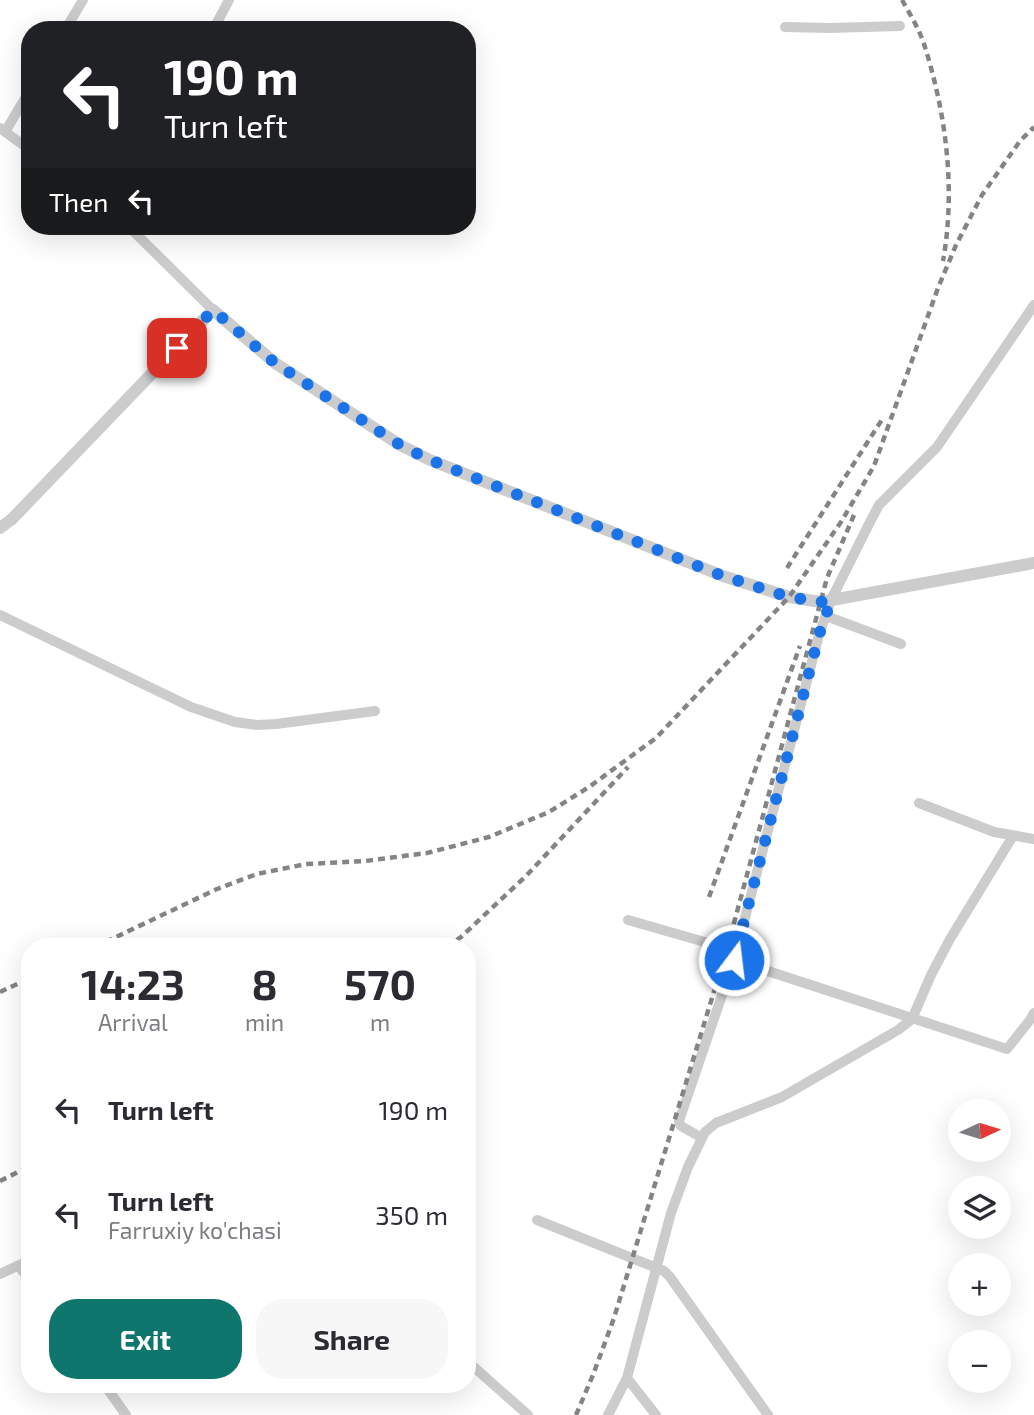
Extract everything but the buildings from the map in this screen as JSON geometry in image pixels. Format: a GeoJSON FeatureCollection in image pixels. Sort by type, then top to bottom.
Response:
{"type":"FeatureCollection","features":[{"type":"Feature","properties":{"kind":"street"},"geometry":{"type":"LineString","coordinates":[[70,21],[83,0]]}},
{"type":"Feature","properties":{"kind":"street"},"geometry":{"type":"LineString","coordinates":[[217,21],[229,0]]}},
{"type":"Feature","properties":{"kind":"street"},"geometry":{"type":"LineString","coordinates":[[785,27],[900,26]]}},
{"type":"Feature","properties":{"kind":"street"},"geometry":{"type":"LineString","coordinates":[[21,103],[3,130],[21,143]]}},
{"type":"Feature","properties":{"kind":"street"},"geometry":{"type":"LineString","coordinates":[[137,235],[213,310],[275,363],[400,445],[430,460],[723,576],[789,597],[821,602],[1034,563]]}},
{"type":"Feature","properties":{"kind":"street"},"geometry":{"type":"LineString","coordinates":[[702,1138],[681,1126],[679,1121],[735,956],[819,635],[831,600],[879,506],[937,447],[1034,305]]}},
{"type":"Feature","properties":{"kind":"street"},"geometry":{"type":"LineString","coordinates":[[0,528],[213,310]]}},
{"type":"Feature","properties":{"kind":"street"},"geometry":{"type":"LineString","coordinates":[[0,615],[191,707],[235,722],[276,724],[375,711]]}},
{"type":"Feature","properties":{"kind":"street"},"geometry":{"type":"LineString","coordinates":[[826,616],[901,644]]}},
{"type":"Feature","properties":{"kind":"street"},"geometry":{"type":"LineString","coordinates":[[919,803],[994,832],[1034,839]]}},
{"type":"Feature","properties":{"kind":"street"},"geometry":{"type":"LineString","coordinates":[[608,1415],[627,1378],[671,1213],[688,1167],[705,1132],[716,1123],[782,1097],[898,1030],[912,1019],[950,939],[1013,836]]}},
{"type":"Feature","properties":{"kind":"street"},"geometry":{"type":"LineString","coordinates":[[628,920],[912,1019],[1007,1049],[1034,1013]]}},
{"type":"Feature","properties":{"kind":"street"},"geometry":{"type":"LineString","coordinates":[[537,1220],[656,1267],[670,1277],[768,1415]]}},
{"type":"Feature","properties":{"kind":"street"},"geometry":{"type":"LineString","coordinates":[[0,1274],[19,1266],[21,1269]]}},
{"type":"Feature","properties":{"kind":"street"},"geometry":{"type":"LineString","coordinates":[[476,1369],[528,1415]]}},
{"type":"Feature","properties":{"kind":"street"},"geometry":{"type":"LineString","coordinates":[[627,1378],[656,1415]]}},
{"type":"Feature","properties":{"kind":"street"},"geometry":{"type":"LineString","coordinates":[[110,1393],[126,1415]]}},
{"type":"Feature","properties":{"kind":"railway"},"geometry":{"type":"LineString","coordinates":[[902,0],[924,44],[943,124],[949,179],[943,261]]}},
{"type":"Feature","properties":{"kind":"railway"},"geometry":{"type":"LineString","coordinates":[[114,938],[217,889],[257,874],[306,864],[365,861],[427,853],[489,837],[549,812],[589,787],[656,738],[789,597],[841,522],[874,466],[956,245],[982,195],[1020,141],[1034,127]]}},
{"type":"Feature","properties":{"kind":"railway"},"geometry":{"type":"LineString","coordinates":[[787,568],[883,418]]}},
{"type":"Feature","properties":{"kind":"railway"},"geometry":{"type":"LineString","coordinates":[[576,1415],[614,1318],[727,949],[827,578],[854,515]]}},
{"type":"Feature","properties":{"kind":"railway"},"geometry":{"type":"LineString","coordinates":[[709,897],[800,646]]}},
{"type":"Feature","properties":{"kind":"railway"},"geometry":{"type":"LineString","coordinates":[[460,938],[526,876],[628,767]]}},
{"type":"Feature","properties":{"kind":"railway"},"geometry":{"type":"LineString","coordinates":[[0,992],[21,982]]}},
{"type":"Feature","properties":{"kind":"railway"},"geometry":{"type":"LineString","coordinates":[[0,1181],[21,1170]]}},
{"type":"Feature","properties":{"kind":"route"},"geometry":{"type":"LineString","coordinates":[[177,348],[213,310],[275,363],[400,445],[430,460],[723,576],[789,597],[821,602],[831,600],[819,635],[734,960]]}}]}
